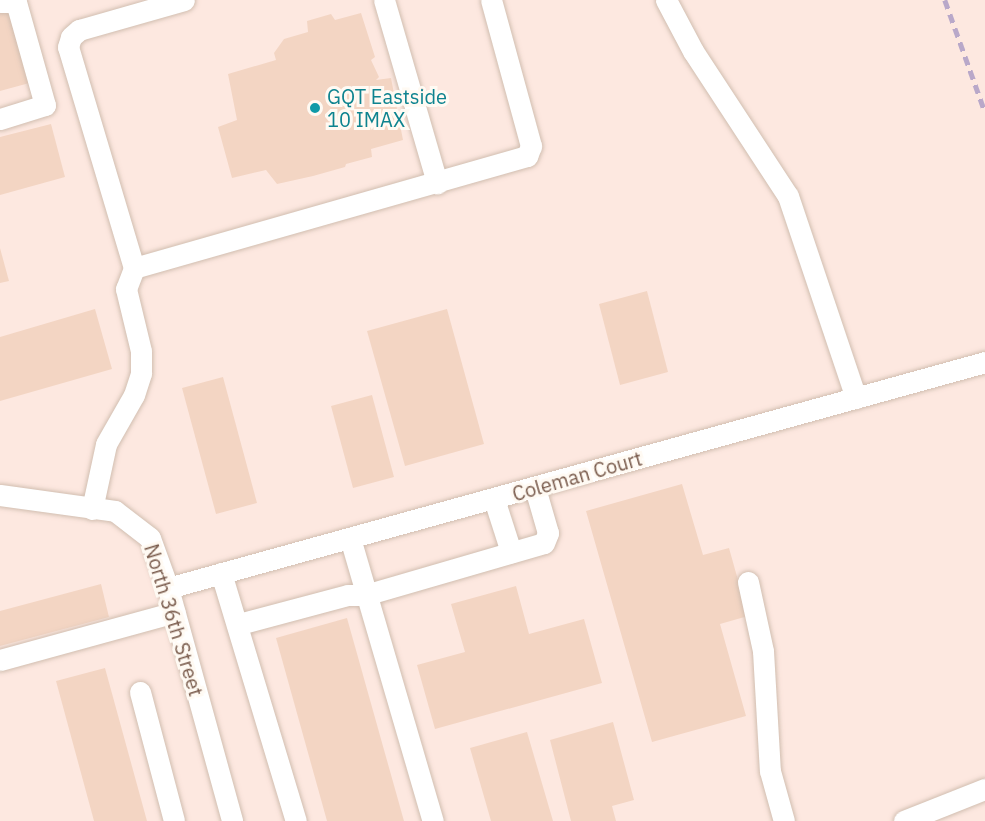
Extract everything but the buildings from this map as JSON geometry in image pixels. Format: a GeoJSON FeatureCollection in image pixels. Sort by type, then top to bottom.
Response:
{"type":"FeatureCollection","features":[{"type":"Feature","properties":{"kind":"street"},"geometry":{"type":"LineString","coordinates":[[92,509],[106,444],[134,395],[141,373],[138,330],[126,289],[134,268],[68,47],[71,37],[79,30],[184,0]]}},
{"type":"Feature","properties":{"kind":"street"},"geometry":{"type":"LineString","coordinates":[[384,0],[437,183]]}},
{"type":"Feature","properties":{"kind":"street"},"geometry":{"type":"LineString","coordinates":[[134,268],[522,159],[530,152],[491,0]]}},
{"type":"Feature","properties":{"kind":"street"},"geometry":{"type":"LineString","coordinates":[[666,0],[693,51],[788,196],[856,398]]}},
{"type":"Feature","properties":{"kind":"street"},"geometry":{"type":"LineString","coordinates":[[0,2],[16,2],[45,105],[0,119]]}},
{"type":"Feature","properties":{"kind":"street","name":"Coleman Court"},"geometry":{"type":"LineString","coordinates":[[168,588],[985,362]]}},
{"type":"Feature","properties":{"kind":"street"},"geometry":{"type":"LineString","coordinates":[[239,624],[348,595],[365,595],[544,543],[548,533],[535,488]]}},
{"type":"Feature","properties":{"kind":"street","name":"North 36th Street"},"geometry":{"type":"LineString","coordinates":[[0,495],[115,511],[150,538],[175,612],[232,821]]}},
{"type":"Feature","properties":{"kind":"street"},"geometry":{"type":"LineString","coordinates":[[494,499],[511,552]]}},
{"type":"Feature","properties":{"kind":"street"},"geometry":{"type":"LineString","coordinates":[[350,538],[433,821]]}},
{"type":"Feature","properties":{"kind":"street"},"geometry":{"type":"LineString","coordinates":[[221,573],[239,624],[296,821]]}},
{"type":"Feature","properties":{"kind":"street"},"geometry":{"type":"LineString","coordinates":[[748,582],[763,651],[770,771],[784,821]]}},
{"type":"Feature","properties":{"kind":"street"},"geometry":{"type":"LineString","coordinates":[[0,660],[175,612]]}},
{"type":"Feature","properties":{"kind":"street"},"geometry":{"type":"LineString","coordinates":[[140,692],[174,821]]}},
{"type":"Feature","properties":{"kind":"street"},"geometry":{"type":"LineString","coordinates":[[913,818],[985,789]]}},
{"type":"Feature","properties":{"kind":"shaded area"},"geometry":{"type":"Polygon","coordinates":[[[0,0],[985,0],[985,821],[0,821],[0,0]]]}},
{"type":"Feature","properties":{"kind":"railway"},"geometry":{"type":"LineString","coordinates":[[945,0],[985,112]]}},
{"type":"Feature","properties":{"kind":"place","name":"GQT Eastside 10 IMAX"},"geometry":{"type":"Point","coordinates":[315,108]}}]}
